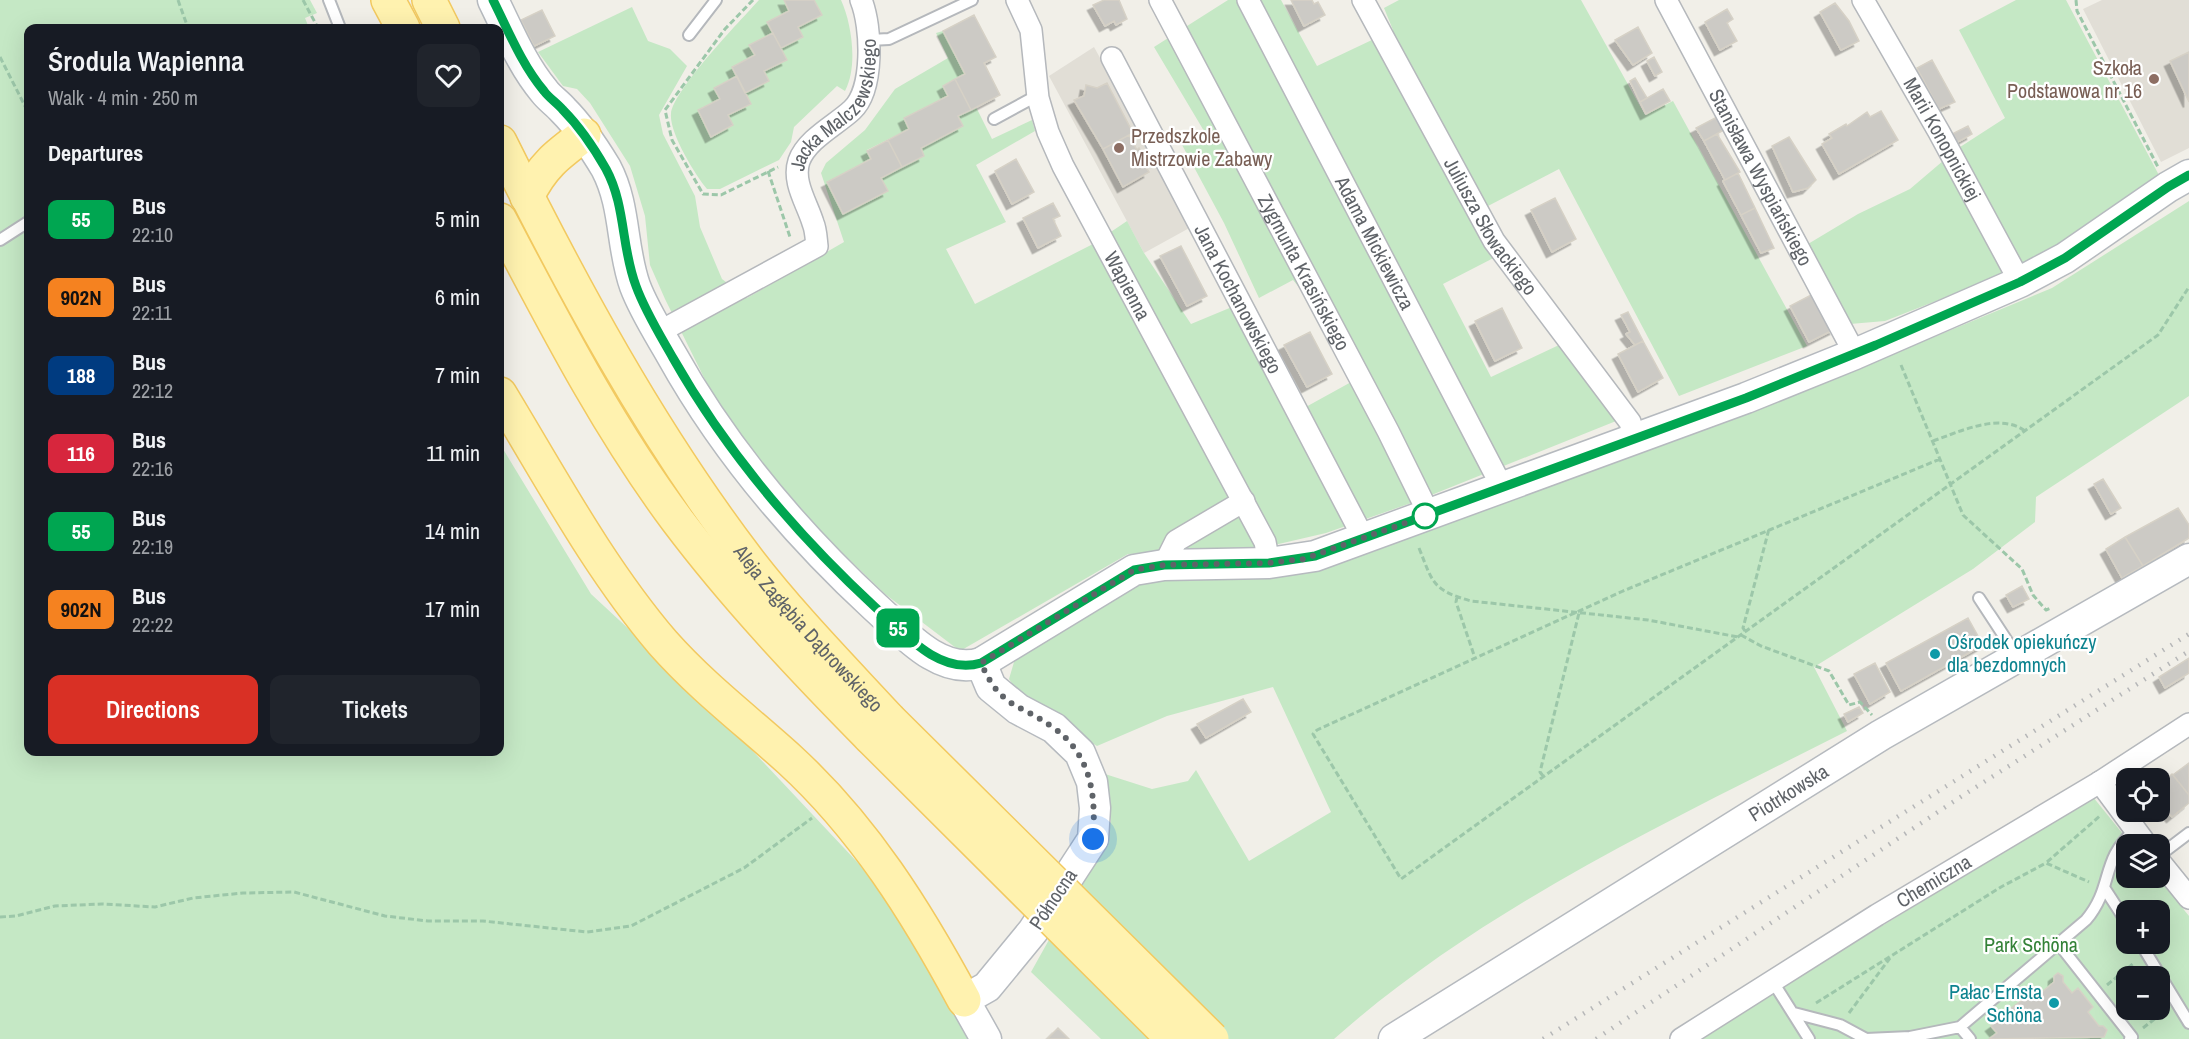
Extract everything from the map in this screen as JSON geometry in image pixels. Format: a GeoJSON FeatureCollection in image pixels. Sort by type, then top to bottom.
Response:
{"type":"FeatureCollection","features":[{"type":"Feature","properties":{"kind":"main road"},"geometry":{"type":"LineString","coordinates":[[429,0],[441,24]]}},
{"type":"Feature","properties":{"kind":"main road"},"geometry":{"type":"LineString","coordinates":[[527,197],[539,173],[553,158],[584,135]]}},
{"type":"Feature","properties":{"kind":"main road","name":"Aleja Zagłębia Dąbrowskiego"},"geometry":{"type":"LineString","coordinates":[[504,150],[603,341],[714,515],[783,601],[879,728],[1173,1039]]}},
{"type":"Feature","properties":{"kind":"main road","name":"Aleja Zagłębia Dąbrowskiego"},"geometry":{"type":"LineString","coordinates":[[504,228],[577,366],[626,446],[677,520],[774,636],[879,728],[1212,1039]]}},
{"type":"Feature","properties":{"kind":"main road"},"geometry":{"type":"LineString","coordinates":[[504,401],[605,565],[663,643],[707,690],[790,760],[851,824],[913,908],[964,1000]]}},
{"type":"Feature","properties":{"kind":"street"},"geometry":{"type":"LineString","coordinates":[[493,0],[531,74],[584,135],[607,171],[622,208],[626,253],[636,287],[698,400],[746,470],[787,519],[836,571],[914,641],[939,659],[968,667],[981,663],[1134,570],[1164,565],[1269,563],[1315,556],[1635,439],[1855,354],[2020,282],[2065,258],[2168,187],[2189,176]]}},
{"type":"Feature","properties":{"kind":"street","name":"Jacka Malczewskiego"},"geometry":{"type":"LineString","coordinates":[[659,332],[817,246],[814,225],[798,182],[800,161],[814,141],[854,109],[863,96],[870,40],[861,0]]}},
{"type":"Feature","properties":{"kind":"street","name":"Wapienna"},"geometry":{"type":"LineString","coordinates":[[1017,0],[1031,30],[1038,98],[1048,132],[1063,166],[1244,501],[1265,542],[1269,563]]}},
{"type":"Feature","properties":{"kind":"street","name":"Zygmunta Krasińskiego"},"geometry":{"type":"LineString","coordinates":[[1160,0],[1388,431],[1429,514]]}},
{"type":"Feature","properties":{"kind":"street","name":"Adama Mickiewicza"},"geometry":{"type":"LineString","coordinates":[[1248,0],[1502,487]]}},
{"type":"Feature","properties":{"kind":"street","name":"Juliusza Słowackiego"},"geometry":{"type":"LineString","coordinates":[[1363,0],[1494,241],[1630,422],[1635,439]]}},
{"type":"Feature","properties":{"kind":"street","name":"Stanisława Wyspiańskiego"},"geometry":{"type":"LineString","coordinates":[[1666,0],[1855,354]]}},
{"type":"Feature","properties":{"kind":"street","name":"Marii Konopnickiej"},"geometry":{"type":"LineString","coordinates":[[1863,0],[1939,132],[2020,282]]}},
{"type":"Feature","properties":{"kind":"street","name":"Jana Kochanowskiego"},"geometry":{"type":"LineString","coordinates":[[1112,58],[1365,539]]}},
{"type":"Feature","properties":{"kind":"street"},"geometry":{"type":"LineString","coordinates":[[1164,565],[1176,541],[1244,501]]}},
{"type":"Feature","properties":{"kind":"street","name":"Piotrkowska"},"geometry":{"type":"LineString","coordinates":[[1394,1039],[1884,733],[2189,559]]}},
{"type":"Feature","properties":{"kind":"street","name":"Północna"},"geometry":{"type":"LineString","coordinates":[[964,1000],[987,987],[1033,931],[1093,839],[1095,807],[1092,782],[1080,753],[1054,728],[1018,709],[991,687],[981,663]]}},
{"type":"Feature","properties":{"kind":"street","name":"Chemiczna"},"geometry":{"type":"LineString","coordinates":[[1682,1039],[2011,833],[2100,782],[2189,724]]}},
{"type":"Feature","properties":{"kind":"street"},"geometry":{"type":"LineString","coordinates":[[2100,782],[2137,834]]}},
{"type":"Feature","properties":{"kind":"street"},"geometry":{"type":"LineString","coordinates":[[2170,874],[2189,898]]}},
{"type":"Feature","properties":{"kind":"street"},"geometry":{"type":"LineString","coordinates":[[964,1000],[986,1039]]}},
{"type":"Feature","properties":{"kind":"lane"},"geometry":{"type":"LineString","coordinates":[[329,0],[338,24]]}},
{"type":"Feature","properties":{"kind":"lane"},"geometry":{"type":"LineString","coordinates":[[689,35],[716,0]]}},
{"type":"Feature","properties":{"kind":"lane"},"geometry":{"type":"LineString","coordinates":[[870,40],[889,39],[972,0]]}},
{"type":"Feature","properties":{"kind":"lane"},"geometry":{"type":"LineString","coordinates":[[994,118],[1029,100],[1038,98]]}},
{"type":"Feature","properties":{"kind":"lane"},"geometry":{"type":"LineString","coordinates":[[0,240],[24,225]]}},
{"type":"Feature","properties":{"kind":"lane"},"geometry":{"type":"LineString","coordinates":[[1979,598],[2018,657]]}},
{"type":"Feature","properties":{"kind":"lane"},"geometry":{"type":"LineString","coordinates":[[2170,847],[2189,833]]}},
{"type":"Feature","properties":{"kind":"lane"},"geometry":{"type":"LineString","coordinates":[[1794,1013],[1840,1025],[1866,1039],[1910,1037],[1960,1027],[2086,920],[2099,905],[2116,849]]}},
{"type":"Feature","properties":{"kind":"lane"},"geometry":{"type":"LineString","coordinates":[[2105,889],[2116,906]]}},
{"type":"Feature","properties":{"kind":"lane"},"geometry":{"type":"LineString","coordinates":[[2058,943],[2098,991],[2131,1038]]}},
{"type":"Feature","properties":{"kind":"lane"},"geometry":{"type":"LineString","coordinates":[[2148,954],[2189,1023]]}},
{"type":"Feature","properties":{"kind":"lane"},"geometry":{"type":"LineString","coordinates":[[1773,982],[1809,1039]]}},
{"type":"Feature","properties":{"kind":"lane"},"geometry":{"type":"LineString","coordinates":[[1960,1027],[1970,1039]]}},
{"type":"Feature","properties":{"kind":"path"},"geometry":{"type":"LineString","coordinates":[[178,0],[187,24]]}},
{"type":"Feature","properties":{"kind":"path"},"geometry":{"type":"LineString","coordinates":[[303,0],[316,24]]}},
{"type":"Feature","properties":{"kind":"path"},"geometry":{"type":"LineString","coordinates":[[753,0],[725,29],[665,110],[672,140],[703,194],[721,195],[786,163]]}},
{"type":"Feature","properties":{"kind":"path"},"geometry":{"type":"LineString","coordinates":[[2076,0],[2077,11],[2158,168]]}},
{"type":"Feature","properties":{"kind":"path"},"geometry":{"type":"LineString","coordinates":[[0,57],[24,104]]}},
{"type":"Feature","properties":{"kind":"path"},"geometry":{"type":"LineString","coordinates":[[768,171],[794,248]]}},
{"type":"Feature","properties":{"kind":"path"},"geometry":{"type":"LineString","coordinates":[[1940,459],[1769,529],[1577,612],[1317,730],[1313,734],[1401,879],[2158,335],[2189,287]]}},
{"type":"Feature","properties":{"kind":"path"},"geometry":{"type":"LineString","coordinates":[[1901,365],[1963,515],[2022,569],[2033,595],[2046,610],[2056,606]]}},
{"type":"Feature","properties":{"kind":"path"},"geometry":{"type":"LineString","coordinates":[[1933,441],[1985,424],[2003,424],[2025,430]]}},
{"type":"Feature","properties":{"kind":"path"},"geometry":{"type":"LineString","coordinates":[[1745,631],[1743,627],[1769,529]]}},
{"type":"Feature","properties":{"kind":"path"},"geometry":{"type":"LineString","coordinates":[[1419,548],[1434,584],[1457,597],[1472,602],[1648,620],[1739,636],[1829,671],[1849,705],[1860,702],[1884,733]]}},
{"type":"Feature","properties":{"kind":"path"},"geometry":{"type":"LineString","coordinates":[[1457,597],[1456,602],[1475,658]]}},
{"type":"Feature","properties":{"kind":"path"},"geometry":{"type":"LineString","coordinates":[[1543,776],[1540,772],[1577,612]]}},
{"type":"Feature","properties":{"kind":"path"},"geometry":{"type":"LineString","coordinates":[[1794,1013],[1818,1003],[2001,887],[2046,862],[2115,805]]}},
{"type":"Feature","properties":{"kind":"path"},"geometry":{"type":"LineString","coordinates":[[0,917],[16,916],[55,906],[102,904],[155,907],[193,898],[243,893],[294,892],[385,916],[428,921],[483,921],[587,932],[631,926],[744,868],[768,853],[812,818]]}},
{"type":"Feature","properties":{"kind":"path"},"geometry":{"type":"LineString","coordinates":[[2046,862],[2105,889]]}},
{"type":"Feature","properties":{"kind":"path"},"geometry":{"type":"LineString","coordinates":[[1840,1025],[1893,954]]}},
{"type":"Feature","properties":{"kind":"path"},"geometry":{"type":"LineString","coordinates":[[2098,991],[2138,954]]}},
{"type":"Feature","properties":{"kind":"path"},"geometry":{"type":"LineString","coordinates":[[2131,1038],[2177,1002]]}},
{"type":"Feature","properties":{"kind":"shaded area","name":"Szkoła Podstawowa nr 16"},"geometry":{"type":"Polygon","coordinates":[[[2102,0],[2189,0],[2189,148],[2161,162],[2083,9],[2102,0]]]}},
{"type":"Feature","properties":{"kind":"shaded area","name":"Przedszkole Mistrzowie Zabawy"},"geometry":{"type":"Polygon","coordinates":[[[1094,47],[1193,226],[1144,253],[1049,76],[1094,47]]]}},
{"type":"Feature","properties":{"kind":"green space"},"geometry":{"type":"Polygon","coordinates":[[[0,0],[310,0],[317,13],[305,18],[307,24],[24,24],[24,756],[504,756],[504,451],[591,594],[702,697],[860,865],[927,959],[971,1039],[0,1039],[0,0]]]}},
{"type":"Feature","properties":{"kind":"green space"},"geometry":{"type":"Polygon","coordinates":[[[759,0],[841,0],[851,33],[852,58],[849,81],[845,91],[837,86],[794,127],[791,142],[779,160],[720,189],[707,189],[678,142],[671,122],[671,114],[683,89],[695,73],[759,0]]]}},
{"type":"Feature","properties":{"kind":"green space"},"geometry":{"type":"Polygon","coordinates":[[[1228,0],[1281,0],[1317,66],[1393,30],[1384,8],[1399,0],[1581,0],[1645,115],[1673,101],[1807,346],[1679,396],[1559,169],[1488,206],[1511,249],[1443,284],[1491,377],[1576,337],[1636,413],[1414,502],[1326,533],[1253,550],[1128,554],[960,651],[885,594],[792,504],[720,410],[650,265],[645,216],[630,166],[590,103],[577,89],[563,86],[538,52],[632,7],[648,41],[670,49],[687,66],[659,115],[663,134],[695,196],[700,227],[722,279],[747,298],[844,242],[821,173],[826,163],[865,130],[895,89],[948,58],[936,33],[943,31],[965,74],[943,86],[948,96],[904,118],[909,129],[867,150],[871,159],[827,182],[843,214],[888,191],[881,178],[924,156],[921,148],[963,126],[958,116],[976,107],[992,139],[1032,120],[1035,131],[976,165],[1006,222],[946,249],[975,304],[1093,244],[1127,221],[1144,253],[1191,324],[1244,302],[1304,408],[1353,381],[1315,307],[1293,280],[1259,298],[1224,223],[1181,143],[1204,131],[1154,47],[1228,0]]]}},
{"type":"Feature","properties":{"kind":"green space"},"geometry":{"type":"Polygon","coordinates":[[[2016,0],[2066,0],[2161,179],[2033,263],[1885,321],[1850,324],[1808,244],[1858,214],[1910,189],[1957,149],[2005,118],[1959,30],[2016,0]]]}},
{"type":"Feature","properties":{"kind":"green space"},"geometry":{"type":"Polygon","coordinates":[[[2189,201],[2189,396],[2036,497],[2035,522],[1973,569],[1814,667],[1847,731],[1646,833],[1516,907],[1453,947],[1392,991],[1334,1039],[1101,1039],[1031,972],[1093,861],[1111,821],[1105,774],[1152,789],[1188,781],[1196,770],[1249,861],[1331,812],[1273,687],[1167,716],[1097,746],[1023,700],[1009,679],[1017,652],[1135,579],[1303,571],[1364,555],[1782,400],[2052,288],[2189,201]]]}},
{"type":"Feature","properties":{"kind":"green space","name":"Park Schöna"},"geometry":{"type":"Polygon","coordinates":[[[2093,797],[2123,834],[2116,834],[2116,888],[2166,888],[2189,916],[2189,1039],[1697,1039],[2093,797]]]}},
{"type":"Feature","properties":{"kind":"building"},"geometry":{"type":"Polygon","coordinates":[[[784,0],[814,0],[822,15],[798,27],[803,37],[781,48],[767,22],[789,11],[784,0]]]}},
{"type":"Feature","properties":{"kind":"building"},"geometry":{"type":"Polygon","coordinates":[[[1104,0],[1119,0],[1127,19],[1116,25],[1114,21],[1105,26],[1093,5],[1104,0]]]}},
{"type":"Feature","properties":{"kind":"building"},"geometry":{"type":"Polygon","coordinates":[[[1291,0],[1312,0],[1314,4],[1318,2],[1325,15],[1304,26],[1291,0]]]}},
{"type":"Feature","properties":{"kind":"building"},"geometry":{"type":"Polygon","coordinates":[[[1835,3],[1849,21],[1859,41],[1841,50],[1820,12],[1835,3]]]}},
{"type":"Feature","properties":{"kind":"building"},"geometry":{"type":"Polygon","coordinates":[[[1727,9],[1733,19],[1727,23],[1737,41],[1720,50],[1705,22],[1727,9]]]}},
{"type":"Feature","properties":{"kind":"building"},"geometry":{"type":"Polygon","coordinates":[[[542,10],[555,36],[534,46],[521,20],[542,10]]]}},
{"type":"Feature","properties":{"kind":"building"},"geometry":{"type":"Polygon","coordinates":[[[974,15],[996,57],[984,63],[1000,95],[971,110],[955,79],[965,74],[943,31],[974,15]]]}},
{"type":"Feature","properties":{"kind":"building"},"geometry":{"type":"Polygon","coordinates":[[[1638,27],[1652,53],[1633,65],[1615,40],[1638,27]]]}},
{"type":"Feature","properties":{"kind":"building"},"geometry":{"type":"Polygon","coordinates":[[[773,33],[787,60],[764,71],[769,81],[745,93],[732,67],[755,55],[749,45],[773,33]]]}},
{"type":"Feature","properties":{"kind":"building"},"geometry":{"type":"Polygon","coordinates":[[[2189,52],[2189,102],[2170,61],[2189,52]]]}},
{"type":"Feature","properties":{"kind":"building"},"geometry":{"type":"Polygon","coordinates":[[[1654,57],[1662,72],[1655,76],[1647,61],[1654,57]]]}},
{"type":"Feature","properties":{"kind":"building"},"geometry":{"type":"Polygon","coordinates":[[[1932,60],[1955,102],[1939,109],[1917,68],[1932,60]]]}},
{"type":"Feature","properties":{"kind":"building"},"geometry":{"type":"Polygon","coordinates":[[[737,76],[751,104],[728,115],[733,125],[711,137],[698,110],[720,99],[714,88],[737,76]]]}},
{"type":"Feature","properties":{"kind":"building"},"geometry":{"type":"Polygon","coordinates":[[[1635,78],[1647,98],[1640,102],[1630,81],[1635,78]]]}},
{"type":"Feature","properties":{"kind":"building"},"geometry":{"type":"Polygon","coordinates":[[[955,79],[971,110],[958,116],[963,126],[921,148],[924,156],[902,167],[888,140],[909,129],[904,118],[948,96],[943,86],[955,79]]]}},
{"type":"Feature","properties":{"kind":"building"},"geometry":{"type":"Polygon","coordinates":[[[1107,83],[1133,133],[1103,149],[1074,100],[1084,96],[1086,85],[1097,88],[1107,83]]]}},
{"type":"Feature","properties":{"kind":"building"},"geometry":{"type":"Polygon","coordinates":[[[1663,89],[1670,101],[1646,114],[1640,102],[1663,89]]]}},
{"type":"Feature","properties":{"kind":"building"},"geometry":{"type":"Polygon","coordinates":[[[1881,111],[1898,140],[1839,174],[1822,144],[1832,138],[1829,134],[1846,124],[1847,126],[1867,112],[1870,117],[1881,111]]]}},
{"type":"Feature","properties":{"kind":"building"},"geometry":{"type":"Polygon","coordinates":[[[1717,117],[1724,130],[1704,141],[1696,128],[1717,117]]]}},
{"type":"Feature","properties":{"kind":"building"},"geometry":{"type":"Polygon","coordinates":[[[1968,126],[1972,134],[1956,143],[1952,134],[1968,126]]]}},
{"type":"Feature","properties":{"kind":"building"},"geometry":{"type":"Polygon","coordinates":[[[1717,134],[1740,172],[1725,180],[1704,141],[1717,134]]]}},
{"type":"Feature","properties":{"kind":"building"},"geometry":{"type":"Polygon","coordinates":[[[1129,135],[1137,150],[1139,148],[1143,155],[1140,157],[1149,172],[1123,187],[1103,149],[1129,135]]]}},
{"type":"Feature","properties":{"kind":"building"},"geometry":{"type":"Polygon","coordinates":[[[1789,137],[1816,180],[1808,188],[1793,192],[1772,146],[1789,137]]]}},
{"type":"Feature","properties":{"kind":"building"},"geometry":{"type":"Polygon","coordinates":[[[888,140],[902,167],[881,178],[888,191],[843,214],[827,182],[871,159],[867,151],[888,140]]]}},
{"type":"Feature","properties":{"kind":"building"},"geometry":{"type":"Polygon","coordinates":[[[1016,159],[1034,192],[1012,204],[995,171],[1016,159]]]}},
{"type":"Feature","properties":{"kind":"building"},"geometry":{"type":"Polygon","coordinates":[[[1738,173],[1755,208],[1741,215],[1723,181],[1738,173]]]}},
{"type":"Feature","properties":{"kind":"building"},"geometry":{"type":"Polygon","coordinates":[[[1555,198],[1576,239],[1552,252],[1531,210],[1555,198]]]}},
{"type":"Feature","properties":{"kind":"building"},"geometry":{"type":"Polygon","coordinates":[[[1053,203],[1060,216],[1053,219],[1061,236],[1038,248],[1023,218],[1053,203]]]}},
{"type":"Feature","properties":{"kind":"building"},"geometry":{"type":"Polygon","coordinates":[[[1755,208],[1774,248],[1761,253],[1741,215],[1755,208]]]}},
{"type":"Feature","properties":{"kind":"building"},"geometry":{"type":"Polygon","coordinates":[[[1181,246],[1207,296],[1187,306],[1160,256],[1181,246]]]}},
{"type":"Feature","properties":{"kind":"building"},"geometry":{"type":"Polygon","coordinates":[[[1815,293],[1835,329],[1809,342],[1790,306],[1815,293]]]}},
{"type":"Feature","properties":{"kind":"building"},"geometry":{"type":"Polygon","coordinates":[[[1502,308],[1522,348],[1495,361],[1475,321],[1502,308]]]}},
{"type":"Feature","properties":{"kind":"building"},"geometry":{"type":"Polygon","coordinates":[[[1628,312],[1643,341],[1635,345],[1626,334],[1630,332],[1621,315],[1628,312]]]}},
{"type":"Feature","properties":{"kind":"building"},"geometry":{"type":"Polygon","coordinates":[[[1310,332],[1332,374],[1307,387],[1284,345],[1310,332]]]}},
{"type":"Feature","properties":{"kind":"building"},"geometry":{"type":"Polygon","coordinates":[[[1643,341],[1663,378],[1638,392],[1618,354],[1643,341]]]}},
{"type":"Feature","properties":{"kind":"building"},"geometry":{"type":"Polygon","coordinates":[[[2103,479],[2121,508],[2111,514],[2094,484],[2103,479]]]}},
{"type":"Feature","properties":{"kind":"building"},"geometry":{"type":"Polygon","coordinates":[[[2178,508],[2189,525],[2189,538],[2143,566],[2125,537],[2178,508]]]}},
{"type":"Feature","properties":{"kind":"building"},"geometry":{"type":"Polygon","coordinates":[[[2125,537],[2143,566],[2122,578],[2106,549],[2125,537]]]}},
{"type":"Feature","properties":{"kind":"building"},"geometry":{"type":"Polygon","coordinates":[[[2022,586],[2029,599],[2013,607],[2006,595],[2022,586]]]}},
{"type":"Feature","properties":{"kind":"building","name":"Ośrodek opiekuńczy dla bezdomnych"},"geometry":{"type":"Polygon","coordinates":[[[1968,618],[1983,645],[1901,691],[1886,663],[1968,618]]]}},
{"type":"Feature","properties":{"kind":"building"},"geometry":{"type":"Polygon","coordinates":[[[2189,658],[2189,673],[2165,688],[2159,677],[2189,658]]]}},
{"type":"Feature","properties":{"kind":"building"},"geometry":{"type":"Polygon","coordinates":[[[1875,663],[1890,692],[1870,704],[1854,674],[1875,663]]]}},
{"type":"Feature","properties":{"kind":"building"},"geometry":{"type":"Polygon","coordinates":[[[1243,699],[1251,712],[1206,738],[1197,724],[1243,699]]]}},
{"type":"Feature","properties":{"kind":"building"},"geometry":{"type":"Polygon","coordinates":[[[1859,707],[1863,713],[1848,722],[1844,714],[1859,707]]]}},
{"type":"Feature","properties":{"kind":"building"},"geometry":{"type":"Polygon","coordinates":[[[2189,763],[2189,795],[2173,775],[2189,763]]]}},
{"type":"Feature","properties":{"kind":"building"},"geometry":{"type":"Polygon","coordinates":[[[2172,774],[2189,795],[2189,803],[2172,817],[2170,815],[2170,776],[2172,774]]]}},
{"type":"Feature","properties":{"kind":"building","name":"Pałac Ernsta Schöna"},"geometry":{"type":"Polygon","coordinates":[[[2058,973],[2063,976],[2063,982],[2072,993],[2078,988],[2093,1007],[2088,1012],[2099,1026],[2107,1030],[2104,1037],[1989,1039],[1997,1033],[1991,1026],[2038,988],[2042,992],[2054,982],[2054,976],[2058,973]]]}},
{"type":"Feature","properties":{"kind":"building"},"geometry":{"type":"Polygon","coordinates":[[[1058,1028],[1069,1039],[1047,1039],[1058,1028]]]}},
{"type":"Feature","properties":{"kind":"railway"},"geometry":{"type":"LineString","coordinates":[[1543,1039],[2189,634]]}},
{"type":"Feature","properties":{"kind":"railway"},"geometry":{"type":"LineString","coordinates":[[1596,1039],[1962,796],[2189,651]]}},
{"type":"Feature","properties":{"kind":"bus line","name":"55"},"geometry":{"type":"LineString","coordinates":[[493,0],[531,74],[544,92],[584,135],[607,171],[622,208],[626,253],[636,287],[676,363],[715,427],[746,470],[787,519],[836,571],[914,641],[939,659],[953,665],[968,667],[981,663],[1134,570],[1164,565],[1269,563],[1315,556],[1746,398],[1855,354],[2020,282],[2065,258],[2189,175]]}},
{"type":"Feature","properties":{"kind":"place","name":"Szkoła Podstawowa nr 16"},"geometry":{"type":"Point","coordinates":[2154,79]}},
{"type":"Feature","properties":{"kind":"place","name":"Przedszkole Mistrzowie Zabawy"},"geometry":{"type":"Point","coordinates":[1119,148]}},
{"type":"Feature","properties":{"kind":"place","name":"Ośrodek opiekuńczy dla bezdomnych"},"geometry":{"type":"Point","coordinates":[1935,654]}},
{"type":"Feature","properties":{"kind":"place","name":"Pałac Ernsta Schöna"},"geometry":{"type":"Point","coordinates":[2054,1003]}},
{"type":"Feature","properties":{"kind":"route"},"geometry":{"type":"LineString","coordinates":[[1093,839],[1095,807],[1092,782],[1080,753],[1054,728],[1018,709],[991,687],[981,663],[1134,570],[1164,565],[1269,563],[1304,559],[1425,516]]}}]}
